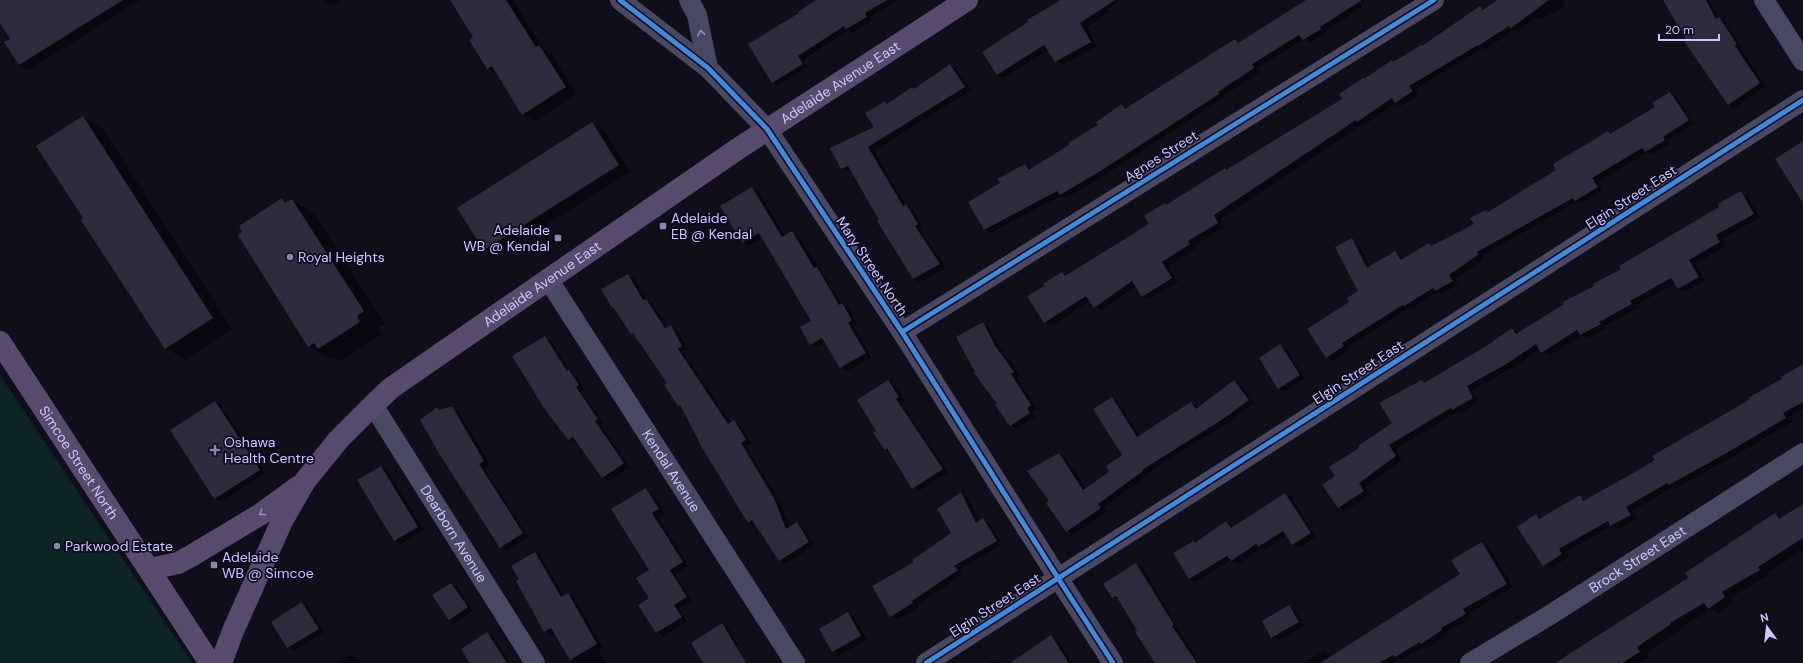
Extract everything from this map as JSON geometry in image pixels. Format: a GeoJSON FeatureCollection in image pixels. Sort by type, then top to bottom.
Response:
{"type":"FeatureCollection","features":[{"type":"Feature","properties":{"kind":"main road","name":"Adelaide Avenue East"},"geometry":{"type":"LineString","coordinates":[[221,663],[233,631],[282,521],[305,481],[338,439],[391,388],[767,129],[967,0]]}},
{"type":"Feature","properties":{"kind":"main road","name":"Simcoe Street North"},"geometry":{"type":"LineString","coordinates":[[0,342],[66,446],[150,570],[210,663]]}},
{"type":"Feature","properties":{"kind":"main road"},"geometry":{"type":"LineString","coordinates":[[150,570],[178,563],[191,556],[261,514],[305,481]]}},
{"type":"Feature","properties":{"kind":"street","name":"Mary Street North"},"geometry":{"type":"LineString","coordinates":[[620,0],[708,68],[767,129],[902,332],[1113,663]]}},
{"type":"Feature","properties":{"kind":"street"},"geometry":{"type":"LineString","coordinates":[[688,0],[697,15],[708,68]]}},
{"type":"Feature","properties":{"kind":"street","name":"Agnes Street"},"geometry":{"type":"LineString","coordinates":[[902,332],[1434,0]]}},
{"type":"Feature","properties":{"kind":"street"},"geometry":{"type":"LineString","coordinates":[[1764,0],[1803,61]]}},
{"type":"Feature","properties":{"kind":"street","name":"Elgin Street East"},"geometry":{"type":"LineString","coordinates":[[926,663],[1803,100]]}},
{"type":"Feature","properties":{"kind":"street","name":"Kendal Avenue"},"geometry":{"type":"LineString","coordinates":[[548,279],[795,663]]}},
{"type":"Feature","properties":{"kind":"street","name":"Dearborn Avenue"},"geometry":{"type":"LineString","coordinates":[[373,404],[535,663]]}},
{"type":"Feature","properties":{"kind":"street","name":"Brock Street East"},"geometry":{"type":"LineString","coordinates":[[1470,663],[1550,615],[1803,453]]}},
{"type":"Feature","properties":{"kind":"green space","name":"Parkwood Estate"},"geometry":{"type":"Polygon","coordinates":[[[0,375],[192,663],[0,663],[0,375]]]}},
{"type":"Feature","properties":{"kind":"building"},"geometry":{"type":"Polygon","coordinates":[[[0,0],[123,0],[19,65],[4,42],[10,39],[0,23],[0,0]]]}},
{"type":"Feature","properties":{"kind":"building"},"geometry":{"type":"Polygon","coordinates":[[[450,0],[506,0],[536,47],[539,45],[566,87],[522,115],[492,66],[487,69],[469,40],[473,37],[450,0]]]}},
{"type":"Feature","properties":{"kind":"building"},"geometry":{"type":"Polygon","coordinates":[[[816,0],[887,0],[865,13],[867,17],[846,29],[844,26],[798,56],[803,64],[772,83],[748,44],[799,13],[798,12],[816,0]]]}},
{"type":"Feature","properties":{"kind":"building"},"geometry":{"type":"Polygon","coordinates":[[[1061,0],[1115,0],[1080,23],[1091,42],[1055,62],[1044,45],[997,75],[982,52],[1028,22],[1027,20],[1061,0]]]}},
{"type":"Feature","properties":{"kind":"building"},"geometry":{"type":"Polygon","coordinates":[[[1306,0],[1362,0],[1320,27],[1321,29],[1303,40],[1299,35],[1252,64],[1254,68],[1218,92],[1219,94],[1102,170],[1060,195],[1057,191],[984,230],[968,202],[1000,183],[997,179],[1025,164],[1029,170],[1069,145],[1068,143],[1098,125],[1096,122],[1122,104],[1125,109],[1235,39],[1238,43],[1306,0]]]}},
{"type":"Feature","properties":{"kind":"building"},"geometry":{"type":"Polygon","coordinates":[[[1497,0],[1549,0],[1511,28],[1509,26],[1478,46],[1409,86],[1413,91],[1395,103],[1392,98],[1357,122],[1356,120],[1214,215],[1218,223],[1188,241],[1190,244],[1162,262],[1172,278],[1142,297],[1132,281],[1094,308],[1086,296],[1044,323],[1027,296],[1044,286],[1043,284],[1062,272],[1065,276],[1149,224],[1144,216],[1165,203],[1166,205],[1225,168],[1226,170],[1342,99],[1339,94],[1392,60],[1393,62],[1421,45],[1422,46],[1480,6],[1483,10],[1497,0]]]}},
{"type":"Feature","properties":{"kind":"building"},"geometry":{"type":"Polygon","coordinates":[[[1663,0],[1706,0],[1716,19],[1719,17],[1737,44],[1735,46],[1760,83],[1728,105],[1684,41],[1686,39],[1663,0]]]}},
{"type":"Feature","properties":{"kind":"building"},"geometry":{"type":"Polygon","coordinates":[[[950,64],[965,87],[868,147],[903,206],[906,204],[918,224],[915,226],[940,264],[913,279],[877,221],[879,220],[848,166],[841,169],[830,148],[874,127],[865,113],[885,101],[887,104],[912,87],[914,89],[950,64]]]}},
{"type":"Feature","properties":{"kind":"building"},"geometry":{"type":"Polygon","coordinates":[[[1670,92],[1689,120],[1663,137],[1665,140],[1645,152],[1642,148],[1592,178],[1598,187],[1575,201],[1573,198],[1477,252],[1478,255],[1449,275],[1453,281],[1435,291],[1433,288],[1404,306],[1403,305],[1342,343],[1344,346],[1326,358],[1307,329],[1349,302],[1347,298],[1358,291],[1335,247],[1352,238],[1367,268],[1395,251],[1401,260],[1429,243],[1431,246],[1474,224],[1470,218],[1486,210],[1488,212],[1556,170],[1553,164],[1608,131],[1610,134],[1655,107],[1652,103],[1670,92]]]}},
{"type":"Feature","properties":{"kind":"building"},"geometry":{"type":"Polygon","coordinates":[[[83,116],[213,318],[165,349],[81,220],[83,218],[36,146],[83,116]]]}},
{"type":"Feature","properties":{"kind":"building"},"geometry":{"type":"Polygon","coordinates":[[[592,122],[619,165],[484,250],[457,208],[592,122]]]}},
{"type":"Feature","properties":{"kind":"building"},"geometry":{"type":"Polygon","coordinates":[[[1803,141],[1803,203],[1775,159],[1803,141]]]}},
{"type":"Feature","properties":{"kind":"building"},"geometry":{"type":"Polygon","coordinates":[[[752,187],[782,237],[792,231],[814,268],[817,267],[839,305],[842,303],[852,320],[848,323],[866,353],[840,368],[822,338],[810,345],[800,327],[811,321],[759,233],[742,243],[720,206],[752,187]]]}},
{"type":"Feature","properties":{"kind":"building"},"geometry":{"type":"Polygon","coordinates":[[[1741,191],[1754,214],[1716,235],[1720,242],[1689,260],[1699,277],[1678,289],[1671,278],[1630,301],[1632,304],[1599,322],[1601,324],[1580,335],[1577,330],[1541,353],[1536,344],[1508,363],[1467,386],[1473,398],[1452,410],[1451,408],[1389,445],[1396,456],[1359,483],[1364,491],[1338,508],[1322,485],[1335,476],[1329,467],[1359,448],[1358,446],[1392,423],[1379,403],[1422,380],[1424,383],[1493,342],[1512,328],[1516,334],[1564,304],[1563,302],[1594,286],[1593,284],[1621,269],[1619,266],[1719,207],[1718,204],[1741,191]]]}},
{"type":"Feature","properties":{"kind":"building","name":"Royal Heights"},"geometry":{"type":"Polygon","coordinates":[[[282,198],[285,203],[292,199],[364,311],[357,316],[360,322],[318,349],[314,343],[308,347],[238,235],[242,232],[239,226],[282,198]]]}},
{"type":"Feature","properties":{"kind":"building"},"geometry":{"type":"Polygon","coordinates":[[[628,274],[643,300],[646,299],[665,328],[671,325],[682,346],[678,349],[728,424],[734,420],[746,440],[741,443],[774,498],[786,529],[797,522],[809,542],[779,561],[752,520],[748,523],[698,441],[680,405],[678,406],[664,385],[667,383],[633,333],[631,334],[613,307],[612,308],[601,289],[628,274]]]}},
{"type":"Feature","properties":{"kind":"building"},"geometry":{"type":"Polygon","coordinates":[[[983,322],[996,347],[1014,372],[1011,374],[1031,405],[1027,408],[1030,413],[1010,426],[995,405],[997,404],[974,373],[975,372],[956,337],[983,322]]]}},
{"type":"Feature","properties":{"kind":"building"},"geometry":{"type":"Polygon","coordinates":[[[545,336],[567,371],[569,370],[579,385],[576,387],[598,419],[595,421],[624,463],[602,478],[573,437],[568,440],[544,408],[512,356],[545,336]]]}},
{"type":"Feature","properties":{"kind":"building"},"geometry":{"type":"Polygon","coordinates":[[[1280,344],[1300,375],[1278,389],[1259,358],[1280,344]]]}},
{"type":"Feature","properties":{"kind":"building"},"geometry":{"type":"Polygon","coordinates":[[[1803,364],[1803,402],[1783,413],[1786,418],[1723,455],[1669,485],[1667,483],[1626,507],[1631,515],[1610,526],[1608,521],[1559,549],[1562,554],[1543,566],[1517,527],[1536,514],[1539,519],[1580,495],[1583,501],[1621,480],[1655,460],[1652,456],[1749,400],[1748,398],[1782,379],[1781,377],[1803,364]]]}},
{"type":"Feature","properties":{"kind":"building"},"geometry":{"type":"Polygon","coordinates":[[[888,380],[899,397],[896,399],[943,469],[912,489],[887,448],[885,450],[873,433],[876,431],[857,400],[888,380]]]}},
{"type":"Feature","properties":{"kind":"building"},"geometry":{"type":"Polygon","coordinates":[[[1234,380],[1249,400],[1223,419],[1142,470],[1143,471],[1098,504],[1101,508],[1066,532],[1046,503],[1049,501],[1027,471],[1059,453],[1083,490],[1109,472],[1106,466],[1122,455],[1093,409],[1112,397],[1137,437],[1191,402],[1196,409],[1234,380]]]}},
{"type":"Feature","properties":{"kind":"building","name":"Oshawa Health Centre"},"geometry":{"type":"Polygon","coordinates":[[[215,401],[260,470],[214,499],[170,430],[215,401]]]}},
{"type":"Feature","properties":{"kind":"building"},"geometry":{"type":"Polygon","coordinates":[[[452,406],[484,461],[479,464],[523,533],[500,548],[440,455],[420,420],[437,407],[439,410],[452,406]]]}},
{"type":"Feature","properties":{"kind":"building"},"geometry":{"type":"Polygon","coordinates":[[[381,466],[418,527],[394,541],[357,480],[381,466]]]}},
{"type":"Feature","properties":{"kind":"building"},"geometry":{"type":"Polygon","coordinates":[[[646,488],[659,509],[652,513],[683,562],[670,570],[687,597],[674,605],[682,617],[656,633],[638,605],[649,598],[636,578],[649,570],[611,509],[646,488]]]}},
{"type":"Feature","properties":{"kind":"building"},"geometry":{"type":"Polygon","coordinates":[[[961,492],[976,523],[983,518],[997,541],[954,566],[958,570],[912,601],[913,603],[890,617],[872,586],[914,562],[912,560],[951,533],[937,509],[961,492]]]}},
{"type":"Feature","properties":{"kind":"building"},"geometry":{"type":"Polygon","coordinates":[[[1285,493],[1311,533],[1292,545],[1283,531],[1258,547],[1256,544],[1231,561],[1227,556],[1189,579],[1173,553],[1194,541],[1195,543],[1226,521],[1231,528],[1285,493]]]}},
{"type":"Feature","properties":{"kind":"building"},"geometry":{"type":"Polygon","coordinates":[[[1803,504],[1803,538],[1758,567],[1760,570],[1722,592],[1725,597],[1708,609],[1704,603],[1670,623],[1671,624],[1637,647],[1640,652],[1622,663],[1555,663],[1688,578],[1685,573],[1775,513],[1779,519],[1803,504]]]}},
{"type":"Feature","properties":{"kind":"building"},"geometry":{"type":"Polygon","coordinates":[[[1482,542],[1507,584],[1463,609],[1466,614],[1441,628],[1442,630],[1421,644],[1420,642],[1395,657],[1393,655],[1379,663],[1320,663],[1460,574],[1451,560],[1482,542]]]}},
{"type":"Feature","properties":{"kind":"building"},"geometry":{"type":"Polygon","coordinates":[[[535,552],[561,597],[568,593],[597,644],[570,660],[551,628],[544,632],[516,581],[519,579],[511,566],[535,552]]]}},
{"type":"Feature","properties":{"kind":"building"},"geometry":{"type":"Polygon","coordinates":[[[1136,563],[1174,625],[1172,626],[1197,663],[1155,663],[1135,632],[1137,630],[1116,596],[1112,598],[1103,584],[1136,563]]]}},
{"type":"Feature","properties":{"kind":"building"},"geometry":{"type":"Polygon","coordinates":[[[451,583],[468,607],[449,620],[432,595],[451,583]]]}},
{"type":"Feature","properties":{"kind":"building"},"geometry":{"type":"Polygon","coordinates":[[[302,602],[319,629],[287,648],[271,622],[302,602]]]}},
{"type":"Feature","properties":{"kind":"building"},"geometry":{"type":"Polygon","coordinates":[[[1289,605],[1299,622],[1271,638],[1262,621],[1289,605]]]}},
{"type":"Feature","properties":{"kind":"building"},"geometry":{"type":"Polygon","coordinates":[[[848,612],[861,636],[832,652],[819,629],[848,612]]]}},
{"type":"Feature","properties":{"kind":"building"},"geometry":{"type":"Polygon","coordinates":[[[722,623],[746,663],[703,663],[691,643],[722,623]]]}},
{"type":"Feature","properties":{"kind":"building"},"geometry":{"type":"Polygon","coordinates":[[[487,632],[507,663],[470,663],[461,649],[487,632]]]}},
{"type":"Feature","properties":{"kind":"building"},"geometry":{"type":"Polygon","coordinates":[[[1051,635],[1069,663],[1010,663],[1051,635]]]}},
{"type":"Feature","properties":{"kind":"cycle path"},"geometry":{"type":"LineString","coordinates":[[620,0],[708,68],[767,129],[902,332],[1113,663]]}},
{"type":"Feature","properties":{"kind":"cycle path"},"geometry":{"type":"LineString","coordinates":[[902,332],[1434,0]]}},
{"type":"Feature","properties":{"kind":"cycle path"},"geometry":{"type":"LineString","coordinates":[[926,663],[1803,100]]}},
{"type":"Feature","properties":{"kind":"place","name":"Adelaide EB @ Kendal"},"geometry":{"type":"Point","coordinates":[663,226]}},
{"type":"Feature","properties":{"kind":"place","name":"Adelaide WB @ Kendal"},"geometry":{"type":"Point","coordinates":[558,238]}},
{"type":"Feature","properties":{"kind":"place","name":"Royal Heights"},"geometry":{"type":"Point","coordinates":[290,257]}},
{"type":"Feature","properties":{"kind":"place","name":"Oshawa Health Centre"},"geometry":{"type":"Point","coordinates":[215,450]}},
{"type":"Feature","properties":{"kind":"place","name":"Parkwood Estate"},"geometry":{"type":"Point","coordinates":[57,546]}},
{"type":"Feature","properties":{"kind":"place","name":"Adelaide WB @ Simcoe"},"geometry":{"type":"Point","coordinates":[214,565]}}]}
